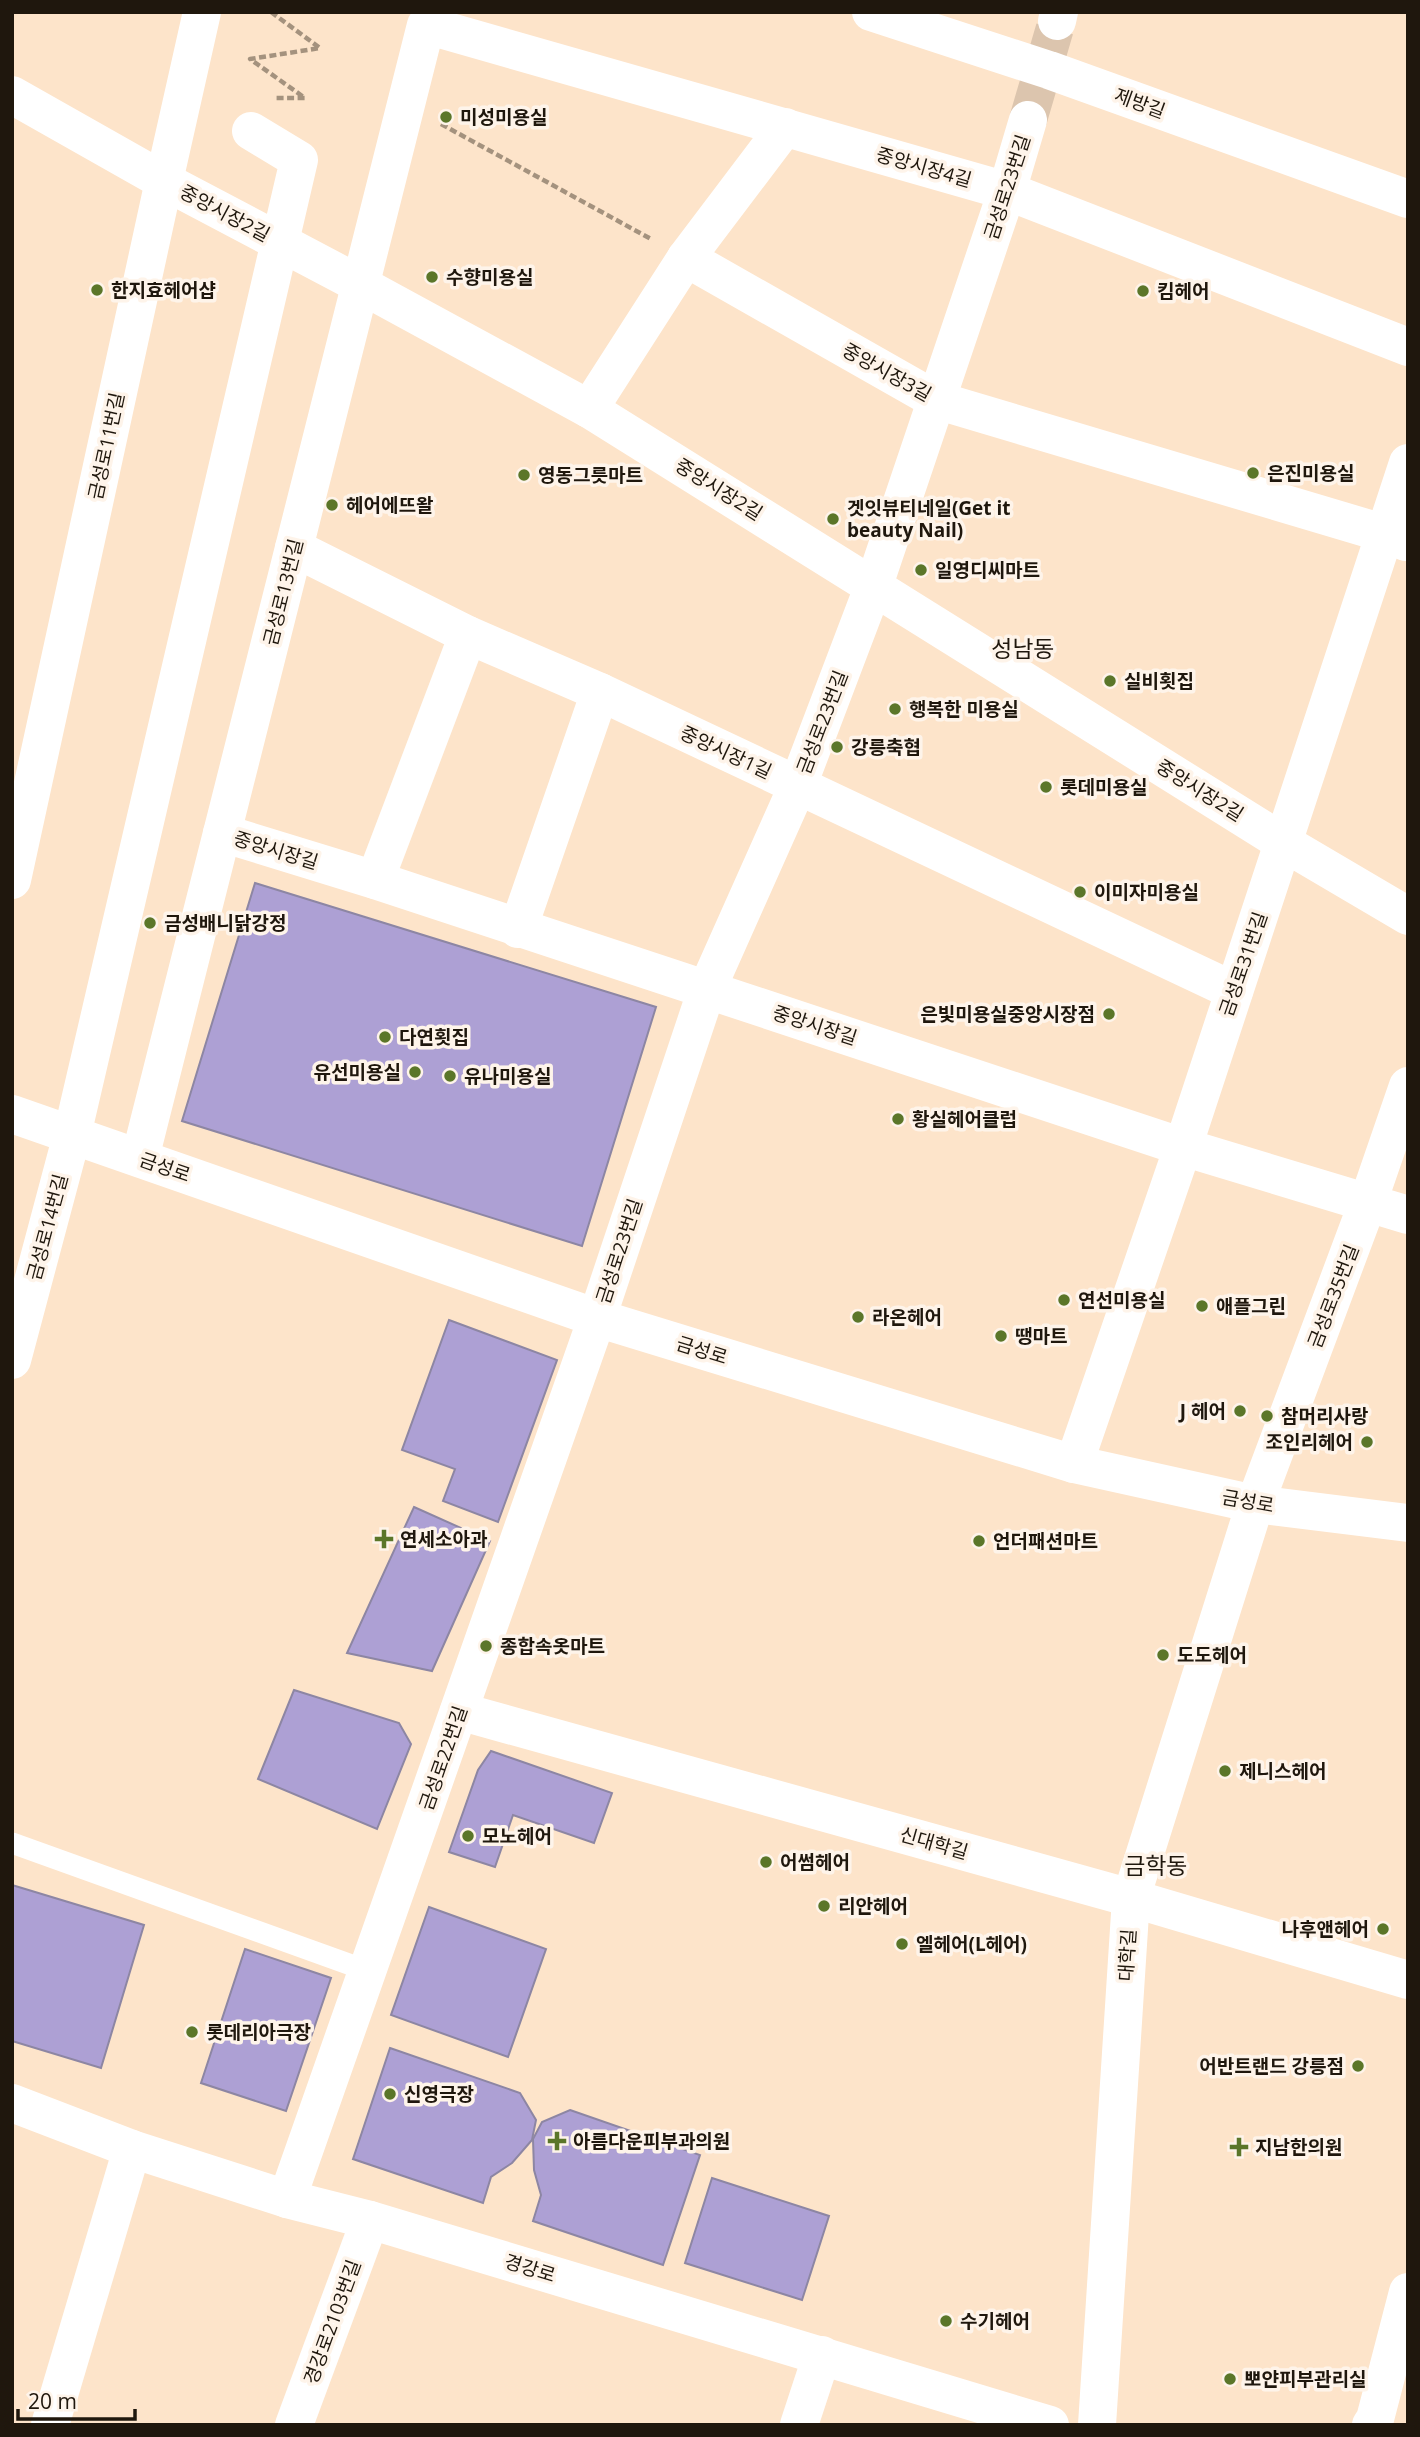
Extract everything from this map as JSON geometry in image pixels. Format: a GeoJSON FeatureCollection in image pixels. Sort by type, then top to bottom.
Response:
{"type":"FeatureCollection","features":[{"type":"Feature","properties":{"kind":"street","name":"금성로11번길"},"geometry":{"type":"LineString","coordinates":[[12,880],[202,12]]}},
{"type":"Feature","properties":{"kind":"street","name":"제방길"},"geometry":{"type":"LineString","coordinates":[[871,12],[1049,70],[1408,199]]}},
{"type":"Feature","properties":{"kind":"street","name":"금성로13번길"},"geometry":{"type":"LineString","coordinates":[[140,1158],[426,25]]}},
{"type":"Feature","properties":{"kind":"street","name":"중앙시장4길"},"geometry":{"type":"LineString","coordinates":[[426,25],[1007,191],[1408,347]]}},
{"type":"Feature","properties":{"kind":"street","name":"중앙시장2길"},"geometry":{"type":"LineString","coordinates":[[12,95],[164,181],[589,409],[1284,843],[1408,916]]}},
{"type":"Feature","properties":{"kind":"street","name":"금성로14번길"},"geometry":{"type":"LineString","coordinates":[[12,1360],[72,1135],[299,160],[259,114]]}},
{"type":"Feature","properties":{"kind":"street","name":"금성로23번길"},"geometry":{"type":"LineString","coordinates":[[597,1318],[706,989],[798,785],[874,585],[1007,191],[1028,120]]}},
{"type":"Feature","properties":{"kind":"street"},"geometry":{"type":"LineString","coordinates":[[589,409],[686,258],[785,127]]}},
{"type":"Feature","properties":{"kind":"street","name":"중앙시장3길"},"geometry":{"type":"LineString","coordinates":[[686,258],[936,400],[1395,538]]}},
{"type":"Feature","properties":{"kind":"street","name":"금성로31번길"},"geometry":{"type":"LineString","coordinates":[[1074,1464],[1284,843],[1395,538],[1408,463]]}},
{"type":"Feature","properties":{"kind":"street","name":"중앙시장1길"},"geometry":{"type":"LineString","coordinates":[[295,548],[468,635],[600,692],[1234,991]]}},
{"type":"Feature","properties":{"kind":"street"},"geometry":{"type":"LineString","coordinates":[[374,880],[468,635]]}},
{"type":"Feature","properties":{"kind":"street"},"geometry":{"type":"LineString","coordinates":[[518,929],[600,692]]}},
{"type":"Feature","properties":{"kind":"street","name":"중앙시장길"},"geometry":{"type":"LineString","coordinates":[[222,833],[374,880],[1183,1147],[1408,1215]]}},
{"type":"Feature","properties":{"kind":"street","name":"금성로35번길"},"geometry":{"type":"LineString","coordinates":[[1255,1504],[1368,1202],[1408,1086]]}},
{"type":"Feature","properties":{"kind":"street","name":"금성로"},"geometry":{"type":"LineString","coordinates":[[12,1114],[597,1318],[1074,1464],[1255,1504],[1408,1523]]}},
{"type":"Feature","properties":{"kind":"street","name":"금성로22번길"},"geometry":{"type":"LineString","coordinates":[[287,2199],[597,1318]]}},
{"type":"Feature","properties":{"kind":"street","name":"대학길"},"geometry":{"type":"LineString","coordinates":[[1097,2425],[1131,1898],[1255,1504]]}},
{"type":"Feature","properties":{"kind":"street","name":"신대학길"},"geometry":{"type":"LineString","coordinates":[[459,1711],[1131,1898],[1408,1980]]}},
{"type":"Feature","properties":{"kind":"street","name":"경강로"},"geometry":{"type":"LineString","coordinates":[[12,2103],[132,2149],[287,2199],[370,2220],[1051,2425]]}},
{"type":"Feature","properties":{"kind":"street"},"geometry":{"type":"LineString","coordinates":[[50,2425],[132,2149]]}},
{"type":"Feature","properties":{"kind":"street","name":"경강로2103번길"},"geometry":{"type":"LineString","coordinates":[[294,2425],[370,2220]]}},
{"type":"Feature","properties":{"kind":"street"},"geometry":{"type":"LineString","coordinates":[[1371,2425],[1375,2419],[1408,2292]]}},
{"type":"Feature","properties":{"kind":"street"},"geometry":{"type":"LineString","coordinates":[[799,2425],[821,2354]]}},
{"type":"Feature","properties":{"kind":"lane"},"geometry":{"type":"LineString","coordinates":[[12,1843],[368,1970]]}},
{"type":"Feature","properties":{"kind":"path"},"geometry":{"type":"LineString","coordinates":[[259,114],[305,98],[250,59],[320,48],[271,12]]}},
{"type":"Feature","properties":{"kind":"path"},"geometry":{"type":"LineString","coordinates":[[406,105],[686,258]]}},
{"type":"Feature","properties":{"kind":"building"},"geometry":{"type":"Polygon","coordinates":[[[255,883],[656,1007],[582,1246],[182,1121],[255,883]]]}},
{"type":"Feature","properties":{"kind":"building"},"geometry":{"type":"Polygon","coordinates":[[[449,1320],[557,1360],[498,1522],[443,1501],[455,1469],[402,1450],[449,1320]]]}},
{"type":"Feature","properties":{"kind":"building"},"geometry":{"type":"Polygon","coordinates":[[[414,1507],[490,1541],[432,1671],[347,1653],[414,1507]]]}},
{"type":"Feature","properties":{"kind":"building"},"geometry":{"type":"Polygon","coordinates":[[[294,1690],[399,1723],[411,1744],[377,1829],[258,1779],[294,1690]]]}},
{"type":"Feature","properties":{"kind":"building"},"geometry":{"type":"Polygon","coordinates":[[[491,1751],[612,1793],[594,1843],[513,1815],[495,1867],[449,1852],[478,1770],[491,1751]]]}},
{"type":"Feature","properties":{"kind":"building"},"geometry":{"type":"Polygon","coordinates":[[[12,1885],[144,1925],[101,2068],[12,2041],[12,1885]]]}},
{"type":"Feature","properties":{"kind":"building"},"geometry":{"type":"Polygon","coordinates":[[[429,1907],[546,1949],[508,2057],[391,2015],[429,1907]]]}},
{"type":"Feature","properties":{"kind":"building"},"geometry":{"type":"Polygon","coordinates":[[[245,1949],[331,1978],[286,2111],[201,2083],[245,1949]]]}},
{"type":"Feature","properties":{"kind":"building"},"geometry":{"type":"Polygon","coordinates":[[[390,2048],[520,2093],[536,2120],[532,2140],[512,2163],[491,2177],[483,2203],[353,2159],[390,2048]]]}},
{"type":"Feature","properties":{"kind":"building"},"geometry":{"type":"Polygon","coordinates":[[[570,2110],[700,2155],[663,2265],[533,2221],[541,2195],[534,2170],[533,2139],[542,2122],[570,2110]]]}},
{"type":"Feature","properties":{"kind":"building"},"geometry":{"type":"Polygon","coordinates":[[[712,2178],[829,2216],[802,2300],[685,2263],[712,2178]]]}},
{"type":"Feature","properties":{"kind":"tunnel"},"geometry":{"type":"LineString","coordinates":[[1028,120],[1057,21]]}},
{"type":"Feature","properties":{"kind":"place","name":"미성미용실"},"geometry":{"type":"Point","coordinates":[446,117]}},
{"type":"Feature","properties":{"kind":"place","name":"수향미용실"},"geometry":{"type":"Point","coordinates":[432,277]}},
{"type":"Feature","properties":{"kind":"place","name":"한지효헤어샵"},"geometry":{"type":"Point","coordinates":[97,290]}},
{"type":"Feature","properties":{"kind":"place","name":"킴헤어"},"geometry":{"type":"Point","coordinates":[1143,291]}},
{"type":"Feature","properties":{"kind":"place","name":"은진미용실"},"geometry":{"type":"Point","coordinates":[1253,473]}},
{"type":"Feature","properties":{"kind":"place","name":"영동그릇마트"},"geometry":{"type":"Point","coordinates":[524,475]}},
{"type":"Feature","properties":{"kind":"place","name":"헤어에뜨왈"},"geometry":{"type":"Point","coordinates":[332,505]}},
{"type":"Feature","properties":{"kind":"place","name":"겟잇뷰티네일(Get it beauty Nail)"},"geometry":{"type":"Point","coordinates":[833,519]}},
{"type":"Feature","properties":{"kind":"place","name":"일영디씨마트"},"geometry":{"type":"Point","coordinates":[921,570]}},
{"type":"Feature","properties":{"kind":"place","name":"실비횟집"},"geometry":{"type":"Point","coordinates":[1110,681]}},
{"type":"Feature","properties":{"kind":"place","name":"행복한 미용실"},"geometry":{"type":"Point","coordinates":[895,709]}},
{"type":"Feature","properties":{"kind":"place","name":"강릉축협"},"geometry":{"type":"Point","coordinates":[837,747]}},
{"type":"Feature","properties":{"kind":"place","name":"롯데미용실"},"geometry":{"type":"Point","coordinates":[1046,787]}},
{"type":"Feature","properties":{"kind":"place","name":"이미자미용실"},"geometry":{"type":"Point","coordinates":[1080,892]}},
{"type":"Feature","properties":{"kind":"place","name":"금성배니닭강정"},"geometry":{"type":"Point","coordinates":[150,923]}},
{"type":"Feature","properties":{"kind":"place","name":"은빛미용실중앙시장점"},"geometry":{"type":"Point","coordinates":[1109,1014]}},
{"type":"Feature","properties":{"kind":"place","name":"다연횟집"},"geometry":{"type":"Point","coordinates":[385,1037]}},
{"type":"Feature","properties":{"kind":"place","name":"유선미용실"},"geometry":{"type":"Point","coordinates":[415,1072]}},
{"type":"Feature","properties":{"kind":"place","name":"유나미용실"},"geometry":{"type":"Point","coordinates":[450,1076]}},
{"type":"Feature","properties":{"kind":"place","name":"황실헤어클럽"},"geometry":{"type":"Point","coordinates":[898,1119]}},
{"type":"Feature","properties":{"kind":"place","name":"연선미용실"},"geometry":{"type":"Point","coordinates":[1064,1300]}},
{"type":"Feature","properties":{"kind":"place","name":"애플그린"},"geometry":{"type":"Point","coordinates":[1202,1306]}},
{"type":"Feature","properties":{"kind":"place","name":"라온헤어"},"geometry":{"type":"Point","coordinates":[858,1317]}},
{"type":"Feature","properties":{"kind":"place","name":"땡마트"},"geometry":{"type":"Point","coordinates":[1001,1336]}},
{"type":"Feature","properties":{"kind":"place","name":"J 헤어"},"geometry":{"type":"Point","coordinates":[1240,1411]}},
{"type":"Feature","properties":{"kind":"place","name":"참머리사랑"},"geometry":{"type":"Point","coordinates":[1267,1416]}},
{"type":"Feature","properties":{"kind":"place","name":"조인리헤어"},"geometry":{"type":"Point","coordinates":[1367,1442]}},
{"type":"Feature","properties":{"kind":"place","name":"연세소아과"},"geometry":{"type":"Point","coordinates":[384,1539]}},
{"type":"Feature","properties":{"kind":"place","name":"언더패션마트"},"geometry":{"type":"Point","coordinates":[979,1541]}},
{"type":"Feature","properties":{"kind":"place","name":"종합속옷마트"},"geometry":{"type":"Point","coordinates":[486,1646]}},
{"type":"Feature","properties":{"kind":"place","name":"도도헤어"},"geometry":{"type":"Point","coordinates":[1163,1655]}},
{"type":"Feature","properties":{"kind":"place","name":"제니스헤어"},"geometry":{"type":"Point","coordinates":[1225,1771]}},
{"type":"Feature","properties":{"kind":"place","name":"모노헤어"},"geometry":{"type":"Point","coordinates":[468,1836]}},
{"type":"Feature","properties":{"kind":"place","name":"어썸헤어"},"geometry":{"type":"Point","coordinates":[766,1862]}},
{"type":"Feature","properties":{"kind":"place","name":"리안헤어"},"geometry":{"type":"Point","coordinates":[824,1906]}},
{"type":"Feature","properties":{"kind":"place","name":"나후앤헤어"},"geometry":{"type":"Point","coordinates":[1383,1929]}},
{"type":"Feature","properties":{"kind":"place","name":"엘헤어(L헤어)"},"geometry":{"type":"Point","coordinates":[902,1944]}},
{"type":"Feature","properties":{"kind":"place","name":"롯데리아극장"},"geometry":{"type":"Point","coordinates":[192,2032]}},
{"type":"Feature","properties":{"kind":"place","name":"어반트랜드 강릉점"},"geometry":{"type":"Point","coordinates":[1358,2066]}},
{"type":"Feature","properties":{"kind":"place","name":"신영극장"},"geometry":{"type":"Point","coordinates":[390,2094]}},
{"type":"Feature","properties":{"kind":"place","name":"아름다운피부과의원"},"geometry":{"type":"Point","coordinates":[557,2141]}},
{"type":"Feature","properties":{"kind":"place","name":"지남한의원"},"geometry":{"type":"Point","coordinates":[1239,2147]}},
{"type":"Feature","properties":{"kind":"place","name":"수기헤어"},"geometry":{"type":"Point","coordinates":[946,2321]}},
{"type":"Feature","properties":{"kind":"place","name":"뽀얀피부관리실"},"geometry":{"type":"Point","coordinates":[1230,2379]}},
{"type":"Feature","properties":{"kind":"district","name":"성남동"},"geometry":{"type":"Point","coordinates":[1023,649]}},
{"type":"Feature","properties":{"kind":"district","name":"금학동"},"geometry":{"type":"Point","coordinates":[1156,1866]}}]}
